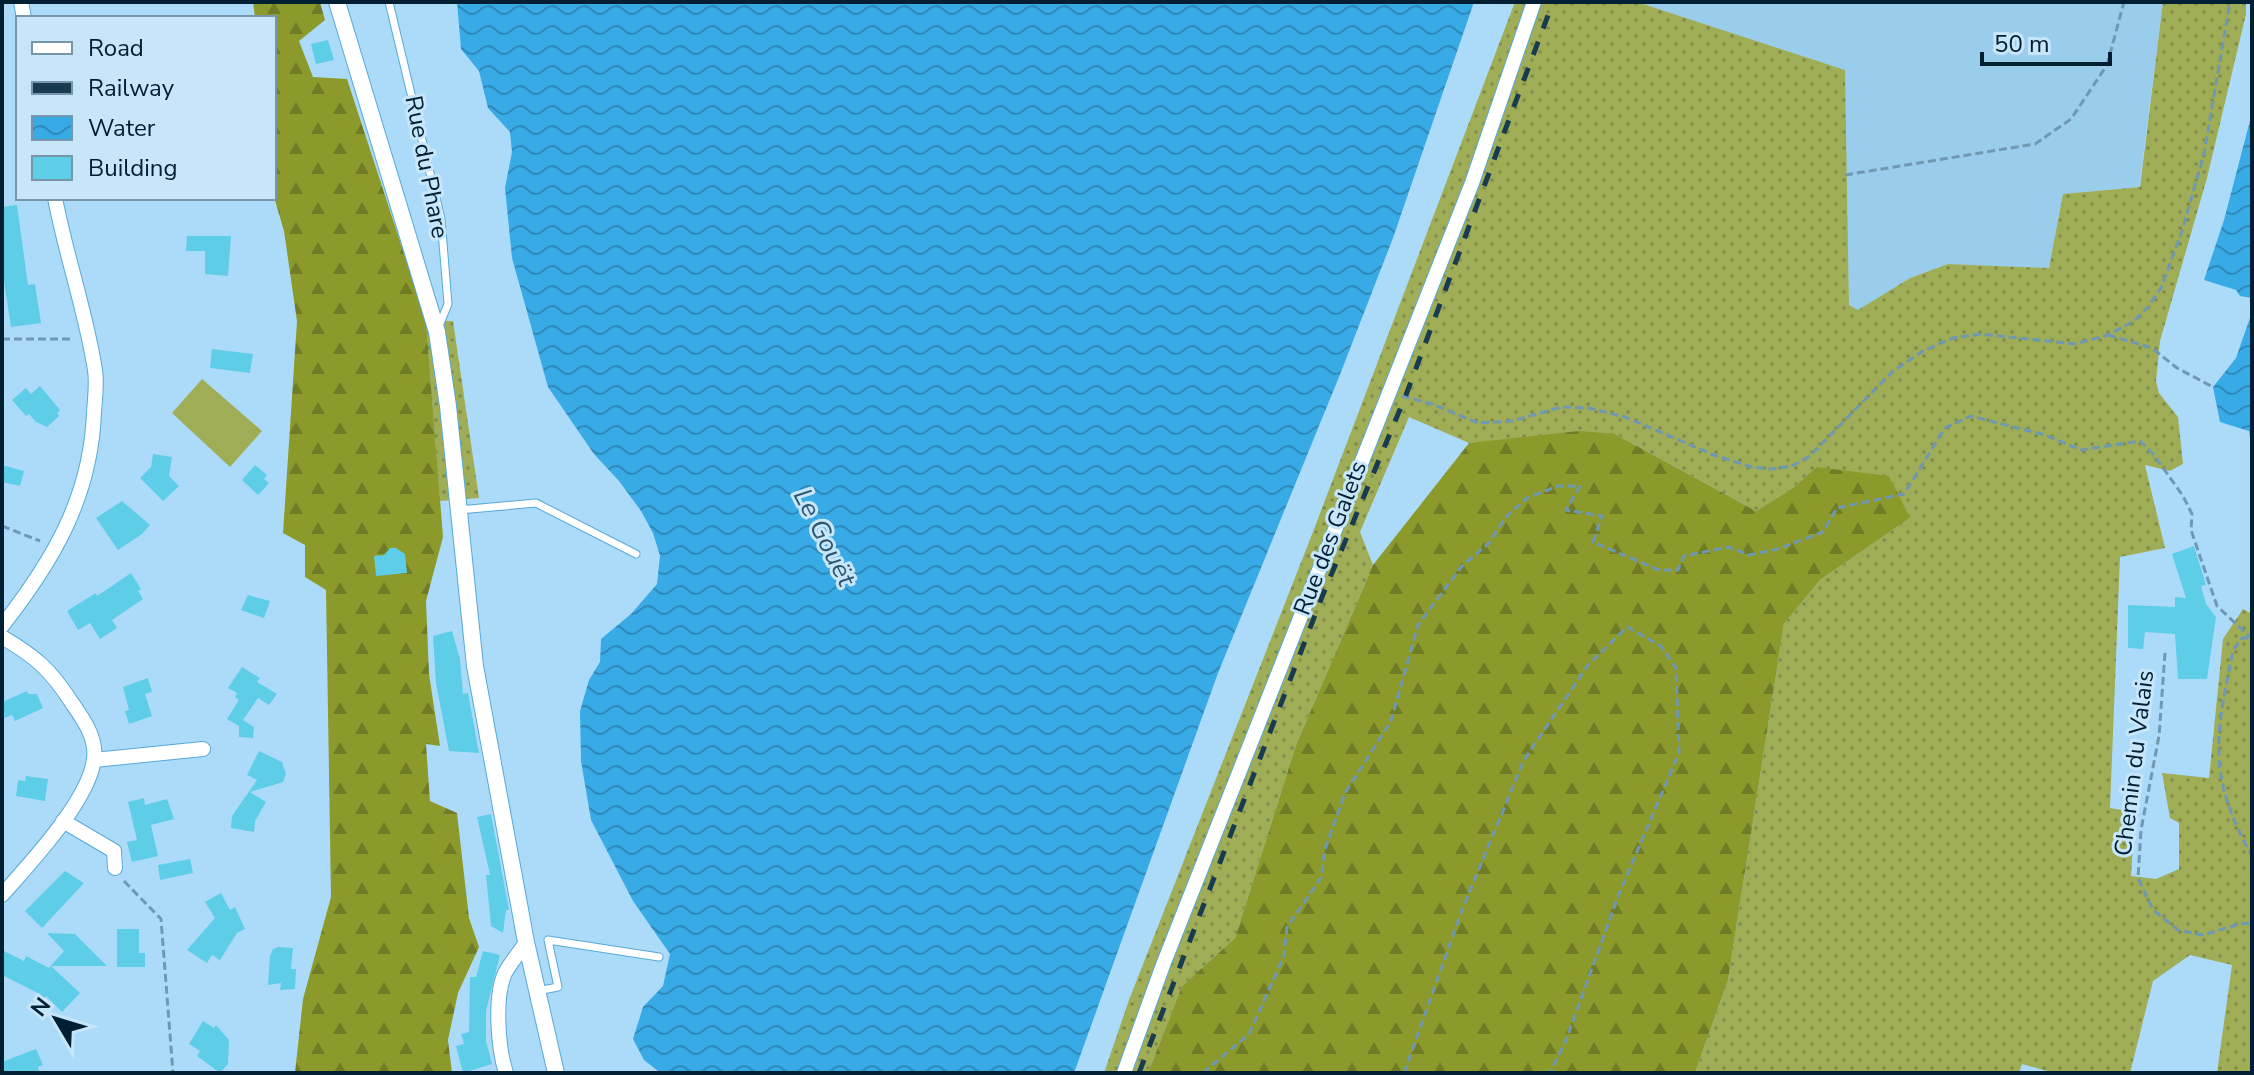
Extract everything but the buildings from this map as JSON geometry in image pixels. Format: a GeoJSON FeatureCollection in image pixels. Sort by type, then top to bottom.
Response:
{"type":"FeatureCollection","features":[{"type":"Feature","properties":{"kind":"street"},"geometry":{"type":"LineString","coordinates":[[337,2],[437,332],[448,406],[475,666],[526,942],[556,1073]]}},
{"type":"Feature","properties":{"kind":"street","name":"Rue des Galets"},"geometry":{"type":"LineString","coordinates":[[1124,1073],[1472,183],[1534,2]]}},
{"type":"Feature","properties":{"kind":"street"},"geometry":{"type":"LineString","coordinates":[[2,626],[37,581],[57,547],[77,502],[93,442],[96,374],[55,200]]}},
{"type":"Feature","properties":{"kind":"street"},"geometry":{"type":"LineString","coordinates":[[2,637],[34,656],[59,683],[89,728],[94,760],[80,795],[63,821],[2,895]]}},
{"type":"Feature","properties":{"kind":"street"},"geometry":{"type":"LineString","coordinates":[[94,760],[203,749]]}},
{"type":"Feature","properties":{"kind":"street"},"geometry":{"type":"LineString","coordinates":[[63,821],[114,851],[115,868]]}},
{"type":"Feature","properties":{"kind":"street"},"geometry":{"type":"LineString","coordinates":[[506,1073],[498,1021],[504,976],[526,942]]}},
{"type":"Feature","properties":{"kind":"lane","name":"Rue du Phare"},"geometry":{"type":"LineString","coordinates":[[389,2],[441,219],[448,304],[437,332]]}},
{"type":"Feature","properties":{"kind":"lane"},"geometry":{"type":"LineString","coordinates":[[459,510],[536,503],[636,554]]}},
{"type":"Feature","properties":{"kind":"lane"},"geometry":{"type":"LineString","coordinates":[[537,991],[558,987],[548,940],[659,957]]}},
{"type":"Feature","properties":{"kind":"path"},"geometry":{"type":"LineString","coordinates":[[1845,175],[2035,144],[2071,119],[2107,65],[2124,2]]}},
{"type":"Feature","properties":{"kind":"path"},"geometry":{"type":"LineString","coordinates":[[1388,392],[1432,404],[1478,423],[1512,421],[1562,407],[1589,408],[1625,417],[1714,455],[1752,467],[1772,469],[1792,466],[1810,456],[1892,372],[1923,351],[1953,338],[1981,334],[2075,344],[2108,335],[2134,321],[2148,307],[2161,288],[2177,246],[2204,154],[2230,2]]}},
{"type":"Feature","properties":{"kind":"path"},"geometry":{"type":"LineString","coordinates":[[2108,335],[2152,348],[2177,368],[2213,387]]}},
{"type":"Feature","properties":{"kind":"path"},"geometry":{"type":"LineString","coordinates":[[2,339],[89,339]]}},
{"type":"Feature","properties":{"kind":"path"},"geometry":{"type":"LineString","coordinates":[[1203,1073],[1249,1034],[1284,956],[1287,927],[1321,878],[1325,849],[1345,793],[1391,721],[1418,625],[1462,566],[1489,543],[1505,518],[1527,498],[1558,486],[1580,486],[1566,510],[1602,516],[1593,542],[1659,570],[1678,570],[1684,556],[1729,547],[1749,555],[1778,549],[1823,532],[1837,508],[1904,494],[1945,428],[1971,416],[2045,435],[2081,450],[2140,441],[2154,455],[2192,514],[2191,530],[2217,606],[2251,638]]}},
{"type":"Feature","properties":{"kind":"path"},"geometry":{"type":"LineString","coordinates":[[2,526],[57,547]]}},
{"type":"Feature","properties":{"kind":"path"},"geometry":{"type":"LineString","coordinates":[[1404,1073],[1462,910],[1524,760],[1588,665],[1627,627],[1661,646],[1676,668],[1679,753],[1619,894],[1566,1040],[1550,1073]]}},
{"type":"Feature","properties":{"kind":"path"},"geometry":{"type":"LineString","coordinates":[[2251,638],[2242,638],[2233,650],[2218,753],[2225,793],[2238,830],[2252,856]]}},
{"type":"Feature","properties":{"kind":"path","name":"Chemin du Valais"},"geometry":{"type":"LineString","coordinates":[[2165,653],[2159,736],[2141,830],[2138,878],[2153,910],[2178,930],[2203,935],[2252,923]]}},
{"type":"Feature","properties":{"kind":"path"},"geometry":{"type":"LineString","coordinates":[[115,868],[129,888],[161,919],[173,1073]]}},
{"type":"Feature","properties":{"kind":"shaded area"},"geometry":{"type":"Polygon","coordinates":[[[1637,2],[2163,2],[2139,187],[2063,194],[2049,268],[1948,264],[1910,278],[1858,311],[1849,306],[1845,70],[1637,2]]]}},
{"type":"Feature","properties":{"kind":"green space"},"geometry":{"type":"Polygon","coordinates":[[[253,2],[320,2],[325,20],[299,41],[313,77],[347,79],[426,321],[443,537],[426,601],[429,674],[440,746],[426,744],[430,801],[457,813],[469,918],[479,947],[458,993],[448,1040],[452,1073],[295,1073],[303,999],[331,897],[326,590],[305,577],[305,545],[283,533],[297,321],[284,231],[275,200],[276,16],[255,16],[253,2]]]}},
{"type":"Feature","properties":{"kind":"green space"},"geometry":{"type":"Polygon","coordinates":[[[1515,2],[1637,2],[1845,70],[1849,305],[1858,310],[1910,278],[1948,264],[2049,268],[2063,194],[2140,187],[2163,2],[2246,2],[2246,14],[2207,178],[2160,341],[2156,381],[2159,393],[2178,417],[2183,464],[2170,471],[2145,465],[2165,548],[2120,557],[2110,808],[2135,812],[2131,876],[2156,879],[2179,869],[2179,823],[2170,818],[2162,773],[2209,778],[2223,639],[2243,609],[2252,614],[2252,1073],[2217,1073],[2232,965],[2190,955],[2153,981],[2130,1073],[2054,1073],[2022,1064],[2019,1073],[1695,1073],[1728,980],[1784,624],[1820,580],[1910,518],[1816,467],[1793,488],[1756,511],[1615,434],[1469,443],[1409,417],[1360,532],[1373,565],[1296,745],[1235,938],[1182,986],[1148,1073],[1104,1073],[1129,1000],[1311,537],[1515,2]]]}},
{"type":"Feature","properties":{"kind":"green space"},"geometry":{"type":"Polygon","coordinates":[[[426,321],[453,321],[479,498],[440,501],[426,321]]]}},
{"type":"Feature","properties":{"kind":"green space"},"geometry":{"type":"Polygon","coordinates":[[[202,379],[262,431],[230,467],[172,413],[202,379]]]}},
{"type":"Feature","properties":{"kind":"green space"},"geometry":{"type":"Polygon","coordinates":[[[1579,431],[1615,434],[1756,511],[1793,488],[1816,467],[1889,476],[1910,518],[1820,580],[1784,624],[1728,980],[1695,1073],[1148,1073],[1182,986],[1235,938],[1296,745],[1373,565],[1469,443],[1579,431]]]}},
{"type":"Feature","properties":{"kind":"water","name":"Le Gouët"},"geometry":{"type":"Polygon","coordinates":[[[457,2],[1474,2],[1393,238],[1218,673],[1074,1073],[661,1073],[644,1060],[633,1039],[643,1007],[663,986],[670,954],[633,901],[591,820],[581,761],[580,711],[589,680],[600,662],[601,639],[631,614],[657,584],[660,556],[653,533],[641,511],[594,454],[548,387],[512,258],[505,188],[512,152],[510,132],[488,108],[479,71],[461,49],[457,2]]]}},
{"type":"Feature","properties":{"kind":"water"},"geometry":{"type":"Polygon","coordinates":[[[2252,113],[2252,298],[2204,280],[2224,220],[2252,113]]]}},
{"type":"Feature","properties":{"kind":"water"},"geometry":{"type":"Polygon","coordinates":[[[2252,312],[2252,453],[2249,431],[2220,422],[2213,387],[2236,358],[2252,312]]]}},
{"type":"Feature","properties":{"kind":"railway"},"geometry":{"type":"LineString","coordinates":[[1139,1073],[1322,597],[1406,395],[1553,2]]}}]}
